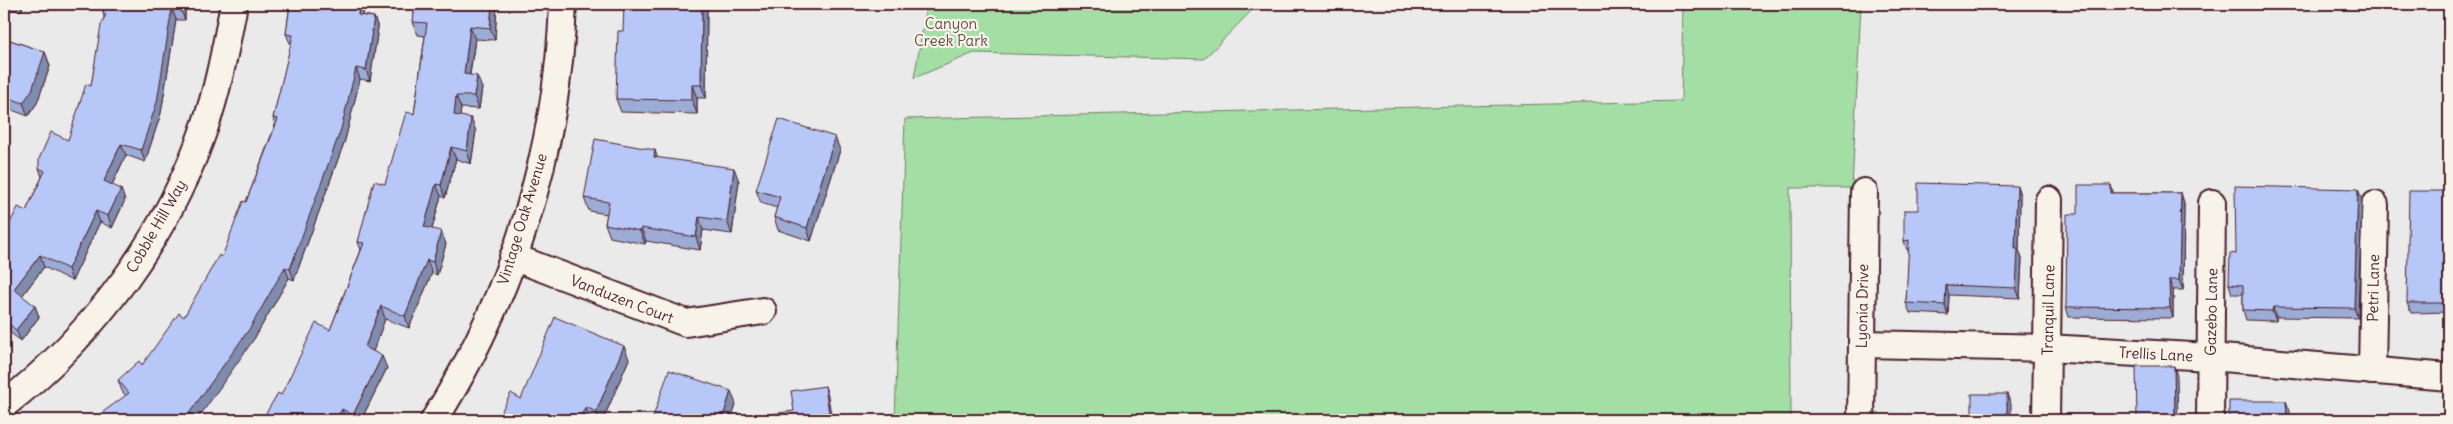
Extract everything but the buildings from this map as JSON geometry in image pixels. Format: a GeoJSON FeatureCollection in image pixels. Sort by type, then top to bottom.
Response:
{"type":"FeatureCollection","features":[{"type":"Feature","properties":{"kind":"street","name":"Cobble Hill Way"},"geometry":{"type":"LineString","coordinates":[[4,405],[31,384],[76,340],[117,291],[152,239],[186,174],[205,126],[223,65],[234,4]]}},
{"type":"Feature","properties":{"kind":"street","name":"Vintage Oak Avenue"},"geometry":{"type":"LineString","coordinates":[[434,420],[450,396],[491,313],[513,257],[537,181],[553,105],[563,4]]}},
{"type":"Feature","properties":{"kind":"street","name":"Lyonia Drive"},"geometry":{"type":"LineString","coordinates":[[1861,420],[1864,192]]}},
{"type":"Feature","properties":{"kind":"street","name":"Tranquil Lane"},"geometry":{"type":"LineString","coordinates":[[2046,420],[2049,200]]}},
{"type":"Feature","properties":{"kind":"street","name":"Gazebo Lane"},"geometry":{"type":"LineString","coordinates":[[2210,420],[2212,203]]}},
{"type":"Feature","properties":{"kind":"street","name":"Petri Lane"},"geometry":{"type":"LineString","coordinates":[[2372,371],[2375,205]]}},
{"type":"Feature","properties":{"kind":"street","name":"Vanduzen Court"},"geometry":{"type":"LineString","coordinates":[[513,257],[686,324],[763,311]]}},
{"type":"Feature","properties":{"kind":"street","name":"Trellis Lane"},"geometry":{"type":"LineString","coordinates":[[1862,344],[2047,348],[2210,357],[2449,377]]}},
{"type":"Feature","properties":{"kind":"green space","name":"Canyon Creek Park"},"geometry":{"type":"Polygon","coordinates":[[[927,4],[1258,4],[1204,59],[974,53],[914,78],[927,4]]]}},
{"type":"Feature","properties":{"kind":"green space"},"geometry":{"type":"Polygon","coordinates":[[[1683,4],[1861,4],[1852,188],[1790,188],[1791,420],[895,420],[905,119],[1681,101],[1683,4]]]}}]}
